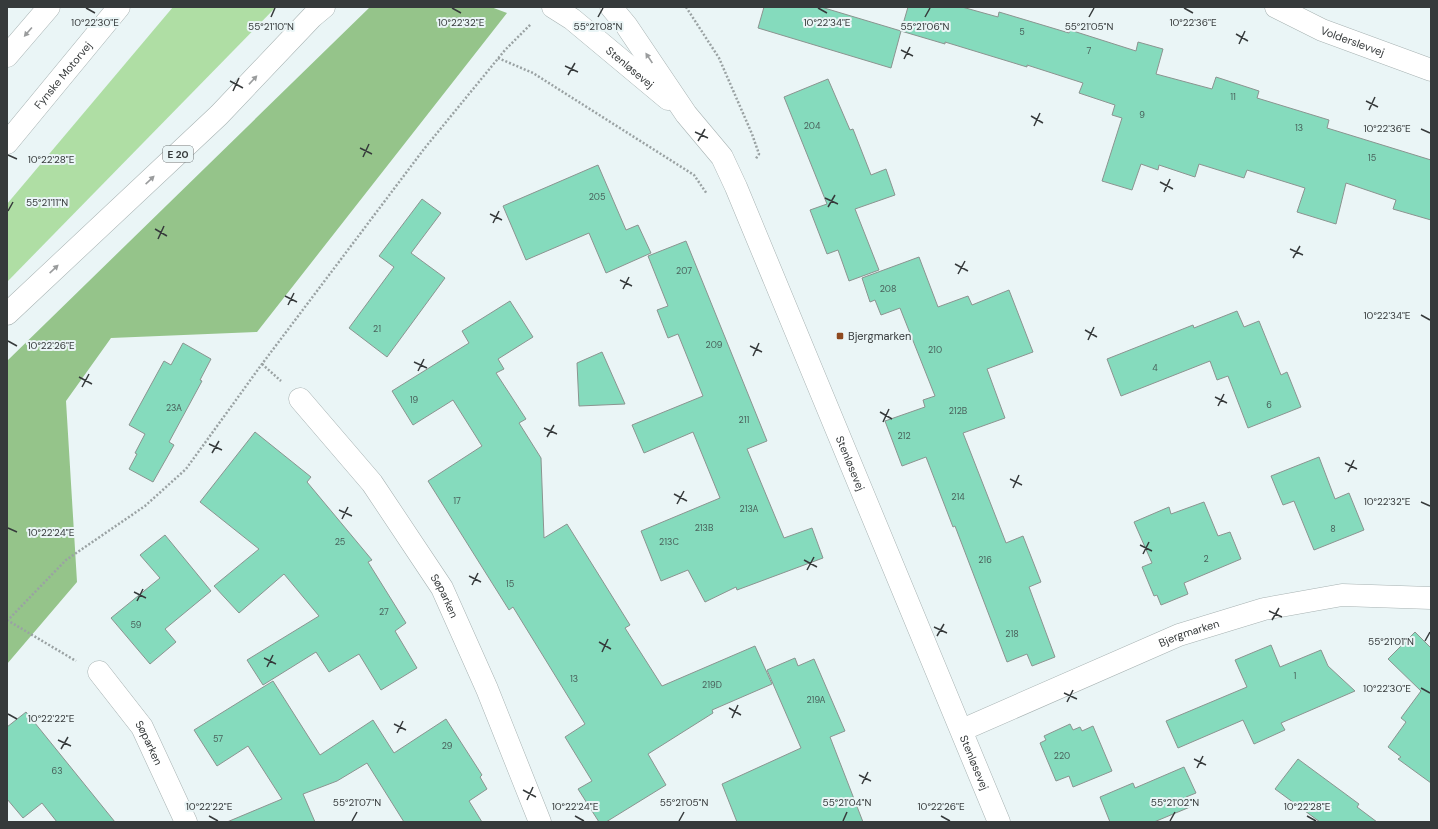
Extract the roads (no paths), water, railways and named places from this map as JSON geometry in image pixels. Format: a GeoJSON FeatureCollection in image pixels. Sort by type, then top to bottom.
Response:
{"type":"FeatureCollection","features":[{"type":"Feature","properties":{"kind":"main road"},"geometry":{"type":"LineString","coordinates":[[7,56],[49,7]]}},
{"type":"Feature","properties":{"kind":"main road","name":"Fynske Motorvej"},"geometry":{"type":"LineString","coordinates":[[7,143],[119,7]]}},
{"type":"Feature","properties":{"kind":"main road","name":"E 20"},"geometry":{"type":"LineString","coordinates":[[7,314],[219,115],[312,17],[324,7]]}},
{"type":"Feature","properties":{"kind":"main road","name":"Stenløsevej"},"geometry":{"type":"LineString","coordinates":[[553,7],[572,19],[686,114]]}},
{"type":"Feature","properties":{"kind":"main road","name":"Stenløsevej"},"geometry":{"type":"LineString","coordinates":[[611,7],[626,25],[686,114],[722,158],[736,187],[999,822]]}},
{"type":"Feature","properties":{"kind":"main road","name":"Volderslevvej"},"geometry":{"type":"LineString","coordinates":[[1276,7],[1322,30],[1431,70]]}},
{"type":"Feature","properties":{"kind":"main road","name":"Søparken"},"geometry":{"type":"LineString","coordinates":[[300,399],[372,483],[442,588],[487,689],[540,822]]}},
{"type":"Feature","properties":{"kind":"main road","name":"Bjergmarken"},"geometry":{"type":"LineString","coordinates":[[962,730],[1179,635],[1264,609],[1342,595],[1431,598]]}},
{"type":"Feature","properties":{"kind":"main road","name":"Søparken"},"geometry":{"type":"LineString","coordinates":[[99,672],[142,727],[186,822]]}},
{"type":"Feature","properties":{"kind":"place","name":"Bjergmarken"},"geometry":{"type":"Point","coordinates":[840,336]}}]}
